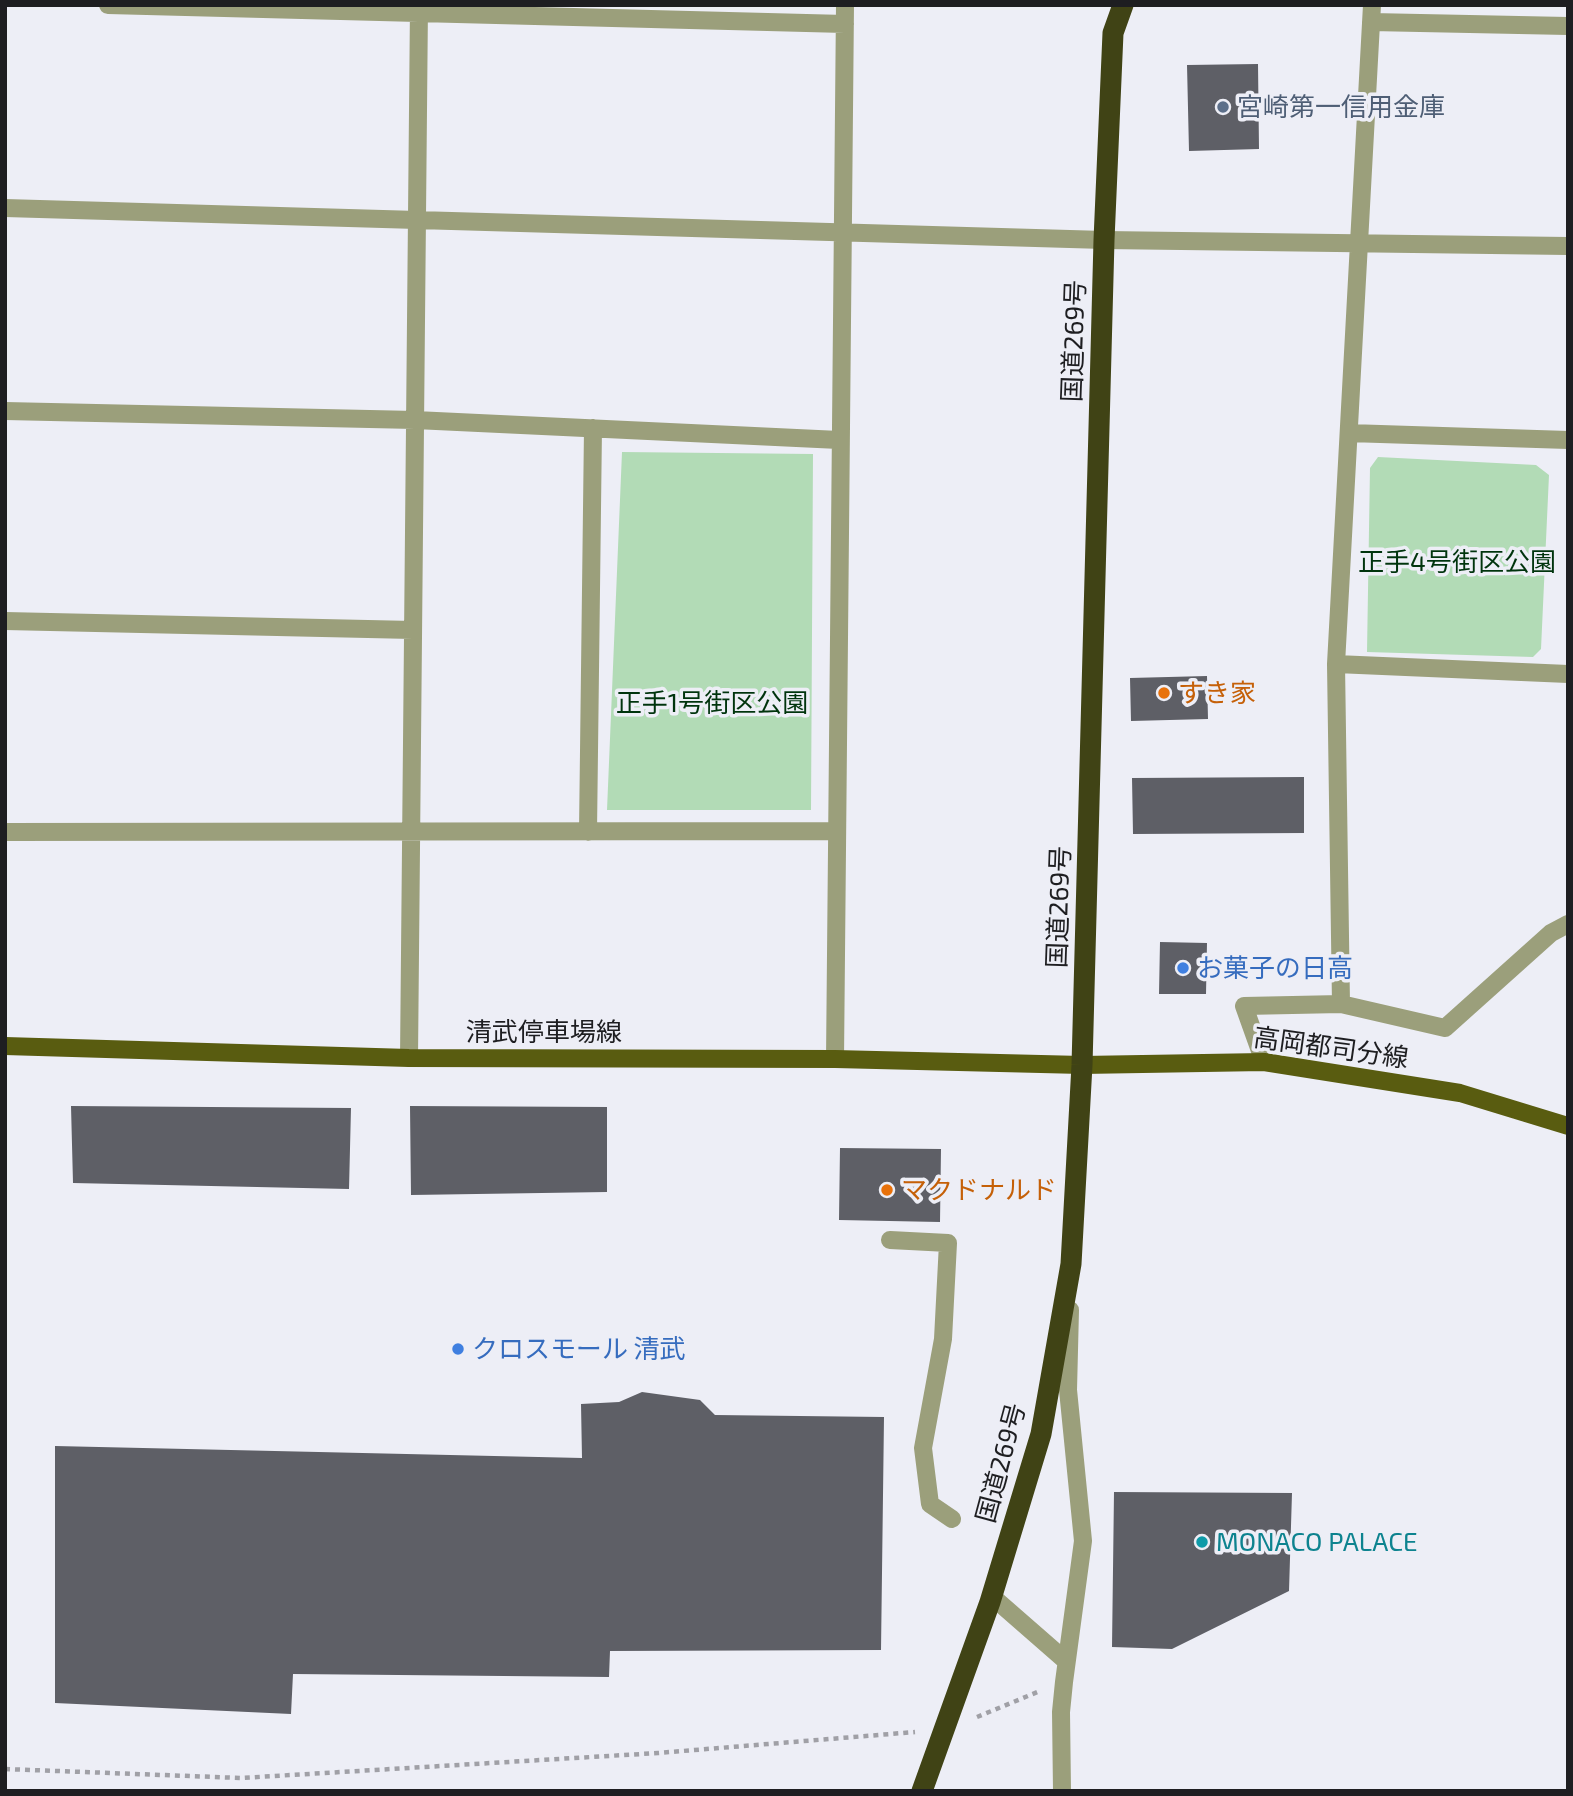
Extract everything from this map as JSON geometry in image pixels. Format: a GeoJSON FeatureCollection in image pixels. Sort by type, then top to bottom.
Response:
{"type":"FeatureCollection","features":[{"type":"Feature","properties":{"kind":"highway","name":"国道269号"},"geometry":{"type":"LineString","coordinates":[[922,1791],[990,1602],[1041,1434],[1072,1264],[1082,1065],[1104,240],[1113,33],[1123,5]]}},
{"type":"Feature","properties":{"kind":"main road"},"geometry":{"type":"LineString","coordinates":[[1113,33],[1114,5]]}},
{"type":"Feature","properties":{"kind":"main road","name":"清武停車場線"},"geometry":{"type":"LineString","coordinates":[[5,1046],[409,1058],[835,1059],[1082,1065]]}},
{"type":"Feature","properties":{"kind":"main road","name":"高岡都司分線"},"geometry":{"type":"LineString","coordinates":[[1082,1065],[1264,1062],[1460,1093],[1568,1126]]}},
{"type":"Feature","properties":{"kind":"street"},"geometry":{"type":"LineString","coordinates":[[108,5],[419,9],[845,24]]}},
{"type":"Feature","properties":{"kind":"street"},"geometry":{"type":"LineString","coordinates":[[835,1059],[845,5]]}},
{"type":"Feature","properties":{"kind":"street"},"geometry":{"type":"LineString","coordinates":[[409,1058],[419,9]]}},
{"type":"Feature","properties":{"kind":"street"},"geometry":{"type":"LineString","coordinates":[[1341,1004],[1336,664],[1371,14],[1568,26]]}},
{"type":"Feature","properties":{"kind":"street"},"geometry":{"type":"LineString","coordinates":[[5,208],[1104,240],[1568,246]]}},
{"type":"Feature","properties":{"kind":"street"},"geometry":{"type":"LineString","coordinates":[[5,411],[415,420],[839,440]]}},
{"type":"Feature","properties":{"kind":"street"},"geometry":{"type":"LineString","coordinates":[[588,832],[593,428]]}},
{"type":"Feature","properties":{"kind":"street"},"geometry":{"type":"LineString","coordinates":[[1349,433],[1568,440]]}},
{"type":"Feature","properties":{"kind":"street"},"geometry":{"type":"LineString","coordinates":[[5,621],[413,630]]}},
{"type":"Feature","properties":{"kind":"street"},"geometry":{"type":"LineString","coordinates":[[1336,664],[1568,674]]}},
{"type":"Feature","properties":{"kind":"street"},"geometry":{"type":"LineString","coordinates":[[5,832],[836,831]]}},
{"type":"Feature","properties":{"kind":"street"},"geometry":{"type":"LineString","coordinates":[[1264,1062],[1244,1006],[1341,1004],[1445,1028],[1551,933],[1568,924]]}},
{"type":"Feature","properties":{"kind":"street"},"geometry":{"type":"LineString","coordinates":[[890,1240],[948,1243],[943,1339],[923,1448],[930,1504],[951,1519]]}},
{"type":"Feature","properties":{"kind":"street"},"geometry":{"type":"LineString","coordinates":[[1062,1791],[1061,1712],[1083,1541],[1068,1390],[1072,1264]]}},
{"type":"Feature","properties":{"kind":"street"},"geometry":{"type":"LineString","coordinates":[[990,1602],[995,1599],[1066,1661]]}},
{"type":"Feature","properties":{"kind":"path"},"geometry":{"type":"LineString","coordinates":[[5,1769],[241,1777],[657,1753],[945,1729],[1064,1682]]}},
{"type":"Feature","properties":{"kind":"green space","name":"正手1号街区公園"},"geometry":{"type":"Polygon","coordinates":[[[622,452],[813,454],[811,810],[607,810],[622,452]]]}},
{"type":"Feature","properties":{"kind":"green space","name":"正手4号街区公園"},"geometry":{"type":"Polygon","coordinates":[[[1378,457],[1536,465],[1549,475],[1541,649],[1533,657],[1367,652],[1370,468],[1378,457]]]}},
{"type":"Feature","properties":{"kind":"building","name":"宮崎第一信用金庫"},"geometry":{"type":"Polygon","coordinates":[[[1258,64],[1259,149],[1189,151],[1187,65],[1258,64]]]}},
{"type":"Feature","properties":{"kind":"building"},"geometry":{"type":"Polygon","coordinates":[[[1207,676],[1208,719],[1131,721],[1130,678],[1207,676]]]}},
{"type":"Feature","properties":{"kind":"building"},"geometry":{"type":"Polygon","coordinates":[[[1304,777],[1304,833],[1133,834],[1132,778],[1304,777]]]}},
{"type":"Feature","properties":{"kind":"building","name":"お菓子の日高"},"geometry":{"type":"Polygon","coordinates":[[[1160,942],[1207,943],[1206,994],[1159,994],[1160,942]]]}},
{"type":"Feature","properties":{"kind":"building"},"geometry":{"type":"Polygon","coordinates":[[[71,1106],[351,1108],[349,1189],[73,1183],[71,1106]]]}},
{"type":"Feature","properties":{"kind":"building"},"geometry":{"type":"Polygon","coordinates":[[[410,1106],[607,1107],[607,1192],[411,1195],[410,1106]]]}},
{"type":"Feature","properties":{"kind":"building"},"geometry":{"type":"Polygon","coordinates":[[[840,1148],[941,1149],[940,1222],[839,1220],[840,1148]]]}},
{"type":"Feature","properties":{"kind":"building"},"geometry":{"type":"Polygon","coordinates":[[[642,1392],[700,1400],[715,1415],[884,1417],[881,1650],[610,1651],[609,1677],[293,1674],[291,1714],[55,1703],[55,1446],[582,1458],[581,1404],[619,1402],[642,1392]]]}},
{"type":"Feature","properties":{"kind":"building","name":"MONACO PALACE"},"geometry":{"type":"Polygon","coordinates":[[[1114,1492],[1292,1493],[1289,1591],[1172,1649],[1112,1647],[1114,1492]]]}},
{"type":"Feature","properties":{"kind":"place","name":"宮崎第一信用金庫"},"geometry":{"type":"Point","coordinates":[1223,107]}},
{"type":"Feature","properties":{"kind":"place","name":"すき家"},"geometry":{"type":"Point","coordinates":[1164,693]}},
{"type":"Feature","properties":{"kind":"place","name":"お菓子の日高"},"geometry":{"type":"Point","coordinates":[1183,968]}},
{"type":"Feature","properties":{"kind":"place","name":"マクドナルド"},"geometry":{"type":"Point","coordinates":[887,1190]}},
{"type":"Feature","properties":{"kind":"place","name":"クロスモール 清武"},"geometry":{"type":"Point","coordinates":[458,1349]}},
{"type":"Feature","properties":{"kind":"place","name":"MONACO PALACE"},"geometry":{"type":"Point","coordinates":[1202,1542]}}]}
